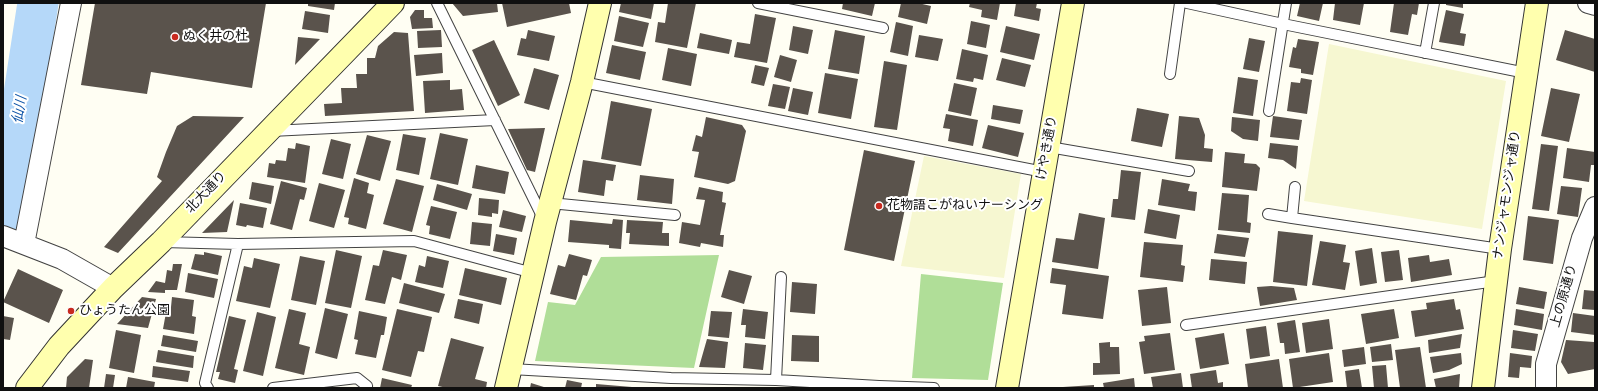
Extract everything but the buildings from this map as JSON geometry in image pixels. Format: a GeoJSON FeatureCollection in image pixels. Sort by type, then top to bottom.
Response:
{"type":"FeatureCollection","features":[{"type":"Feature","properties":{"kind":"street"},"geometry":{"type":"LineString","coordinates":[[24,244],[71,3]]}},
{"type":"Feature","properties":{"kind":"street","name":"北大通り"},"geometry":{"type":"LineString","coordinates":[[27,388],[59,346],[113,288],[160,242],[393,3]]}},
{"type":"Feature","properties":{"kind":"street"},"geometry":{"type":"LineString","coordinates":[[508,378],[547,212],[582,82],[600,3]]}},
{"type":"Feature","properties":{"kind":"street","name":"けやき通り"},"geometry":{"type":"LineString","coordinates":[[1007,388],[1073,3]]}},
{"type":"Feature","properties":{"kind":"street","name":"ナンジャモンジャ通り"},"geometry":{"type":"LineString","coordinates":[[1483,388],[1500,249],[1537,3]]}},
{"type":"Feature","properties":{"kind":"street"},"geometry":{"type":"LineString","coordinates":[[1588,3],[1595,5]]}},
{"type":"Feature","properties":{"kind":"street","name":"上の原通り"},"geometry":{"type":"LineString","coordinates":[[1546,388],[1546,364],[1582,238],[1595,207]]}},
{"type":"Feature","properties":{"kind":"street"},"geometry":{"type":"LineString","coordinates":[[3,236],[62,259],[113,288]]}},
{"type":"Feature","properties":{"kind":"lane"},"geometry":{"type":"LineString","coordinates":[[437,3],[495,120],[547,212],[675,214]]}},
{"type":"Feature","properties":{"kind":"lane"},"geometry":{"type":"LineString","coordinates":[[758,3],[780,5],[883,28]]}},
{"type":"Feature","properties":{"kind":"lane"},"geometry":{"type":"LineString","coordinates":[[1170,74],[1180,3]]}},
{"type":"Feature","properties":{"kind":"lane"},"geometry":{"type":"LineString","coordinates":[[1186,3],[1209,5],[1283,24],[1526,73]]}},
{"type":"Feature","properties":{"kind":"lane"},"geometry":{"type":"LineString","coordinates":[[1269,111],[1286,3]]}},
{"type":"Feature","properties":{"kind":"lane"},"geometry":{"type":"LineString","coordinates":[[1425,53],[1434,3]]}},
{"type":"Feature","properties":{"kind":"lane"},"geometry":{"type":"LineString","coordinates":[[582,82],[1044,172]]}},
{"type":"Feature","properties":{"kind":"lane"},"geometry":{"type":"LineString","coordinates":[[267,132],[495,120]]}},
{"type":"Feature","properties":{"kind":"lane"},"geometry":{"type":"LineString","coordinates":[[1049,146],[1189,171]]}},
{"type":"Feature","properties":{"kind":"lane"},"geometry":{"type":"LineString","coordinates":[[1292,218],[1295,187]]}},
{"type":"Feature","properties":{"kind":"lane"},"geometry":{"type":"LineString","coordinates":[[1268,214],[1500,249]]}},
{"type":"Feature","properties":{"kind":"lane"},"geometry":{"type":"LineString","coordinates":[[160,242],[238,244],[414,241],[533,274]]}},
{"type":"Feature","properties":{"kind":"lane"},"geometry":{"type":"LineString","coordinates":[[208,388],[205,383],[238,244]]}},
{"type":"Feature","properties":{"kind":"lane"},"geometry":{"type":"LineString","coordinates":[[776,380],[781,277]]}},
{"type":"Feature","properties":{"kind":"lane"},"geometry":{"type":"LineString","coordinates":[[1186,325],[1496,281]]}},
{"type":"Feature","properties":{"kind":"lane"},"geometry":{"type":"LineString","coordinates":[[273,388],[357,378],[366,386],[366,388]]}},
{"type":"Feature","properties":{"kind":"lane"},"geometry":{"type":"LineString","coordinates":[[508,378],[671,378],[776,380],[934,388]]}},
{"type":"Feature","properties":{"kind":"green space"},"geometry":{"type":"Polygon","coordinates":[[[1329,44],[1506,81],[1482,229],[1304,201],[1329,44]]]}},
{"type":"Feature","properties":{"kind":"green space"},"geometry":{"type":"Polygon","coordinates":[[[924,156],[1021,174],[1004,278],[901,266],[924,156]]]}},
{"type":"Feature","properties":{"kind":"green space"},"geometry":{"type":"Polygon","coordinates":[[[719,255],[694,368],[535,361],[548,302],[575,305],[601,257],[719,255]]]}},
{"type":"Feature","properties":{"kind":"green space"},"geometry":{"type":"Polygon","coordinates":[[[921,274],[1003,283],[988,380],[912,378],[921,274]]]}},
{"type":"Feature","properties":{"kind":"waterway","name":"仙川"},"geometry":{"type":"LineString","coordinates":[[5,217],[38,3]]}},
{"type":"Feature","properties":{"kind":"place","name":"ぬく井の杜"},"geometry":{"type":"Point","coordinates":[175,37]}},
{"type":"Feature","properties":{"kind":"place","name":"花物語こがねいナーシング"},"geometry":{"type":"Point","coordinates":[879,206]}},
{"type":"Feature","properties":{"kind":"place","name":"ひょうたん公園"},"geometry":{"type":"Point","coordinates":[71,311]}}]}
